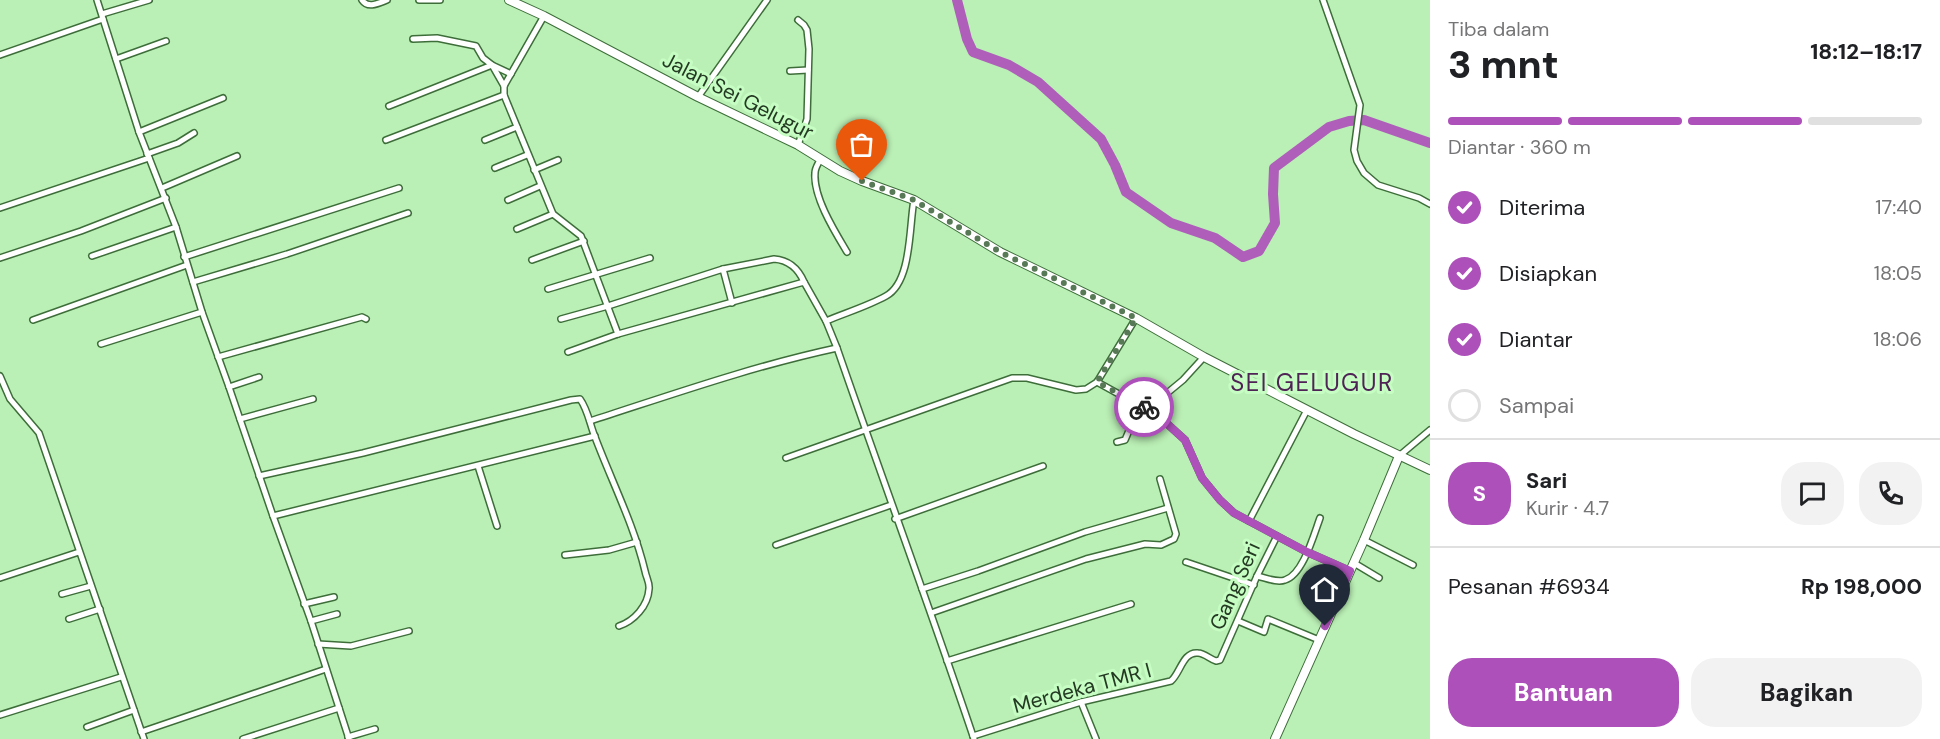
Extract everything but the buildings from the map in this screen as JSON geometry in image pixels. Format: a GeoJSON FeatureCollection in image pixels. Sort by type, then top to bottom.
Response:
{"type":"FeatureCollection","features":[{"type":"Feature","properties":{"kind":"main road","name":"Jalan Sei Gelugur"},"geometry":{"type":"LineString","coordinates":[[509,0],[544,15],[862,181],[914,200],[1000,252],[1136,318],[1204,357],[1430,470]]}},
{"type":"Feature","properties":{"kind":"main road"},"geometry":{"type":"LineString","coordinates":[[1275,739],[1399,456]]}},
{"type":"Feature","properties":{"kind":"street"},"geometry":{"type":"LineString","coordinates":[[97,0],[139,132],[176,226],[202,312],[311,621],[349,738],[375,729]]}},
{"type":"Feature","properties":{"kind":"street"},"geometry":{"type":"LineString","coordinates":[[0,55],[149,0]]}},
{"type":"Feature","properties":{"kind":"street"},"geometry":{"type":"LineString","coordinates":[[362,0],[366,5],[387,0]]}},
{"type":"Feature","properties":{"kind":"street"},"geometry":{"type":"LineString","coordinates":[[419,0],[440,0]]}},
{"type":"Feature","properties":{"kind":"street"},"geometry":{"type":"LineString","coordinates":[[698,97],[766,0]]}},
{"type":"Feature","properties":{"kind":"street"},"geometry":{"type":"LineString","coordinates":[[1323,0],[1359,99],[1360,113],[1355,145],[1357,161],[1364,173],[1374,182],[1430,204]]}},
{"type":"Feature","properties":{"kind":"street"},"geometry":{"type":"LineString","coordinates":[[504,86],[544,15]]}},
{"type":"Feature","properties":{"kind":"street"},"geometry":{"type":"LineString","coordinates":[[798,20],[807,30],[809,49],[807,119],[798,146]]}},
{"type":"Feature","properties":{"kind":"street"},"geometry":{"type":"LineString","coordinates":[[413,39],[437,38],[469,43],[478,47],[483,58],[492,65],[511,74]]}},
{"type":"Feature","properties":{"kind":"street"},"geometry":{"type":"LineString","coordinates":[[116,59],[166,41]]}},
{"type":"Feature","properties":{"kind":"street"},"geometry":{"type":"LineString","coordinates":[[492,65],[504,86],[504,94],[553,214],[579,233],[584,242],[618,334]]}},
{"type":"Feature","properties":{"kind":"street"},"geometry":{"type":"LineString","coordinates":[[390,106],[492,65]]}},
{"type":"Feature","properties":{"kind":"street"},"geometry":{"type":"LineString","coordinates":[[790,71],[808,70]]}},
{"type":"Feature","properties":{"kind":"street"},"geometry":{"type":"LineString","coordinates":[[386,140],[504,94]]}},
{"type":"Feature","properties":{"kind":"street"},"geometry":{"type":"LineString","coordinates":[[139,132],[224,98]]}},
{"type":"Feature","properties":{"kind":"street"},"geometry":{"type":"LineString","coordinates":[[485,140],[517,127]]}},
{"type":"Feature","properties":{"kind":"street"},"geometry":{"type":"LineString","coordinates":[[0,208],[148,156],[194,133]]}},
{"type":"Feature","properties":{"kind":"street"},"geometry":{"type":"LineString","coordinates":[[495,168],[527,154]]}},
{"type":"Feature","properties":{"kind":"street"},"geometry":{"type":"LineString","coordinates":[[162,188],[237,156]]}},
{"type":"Feature","properties":{"kind":"street"},"geometry":{"type":"LineString","coordinates":[[534,170],[558,160]]}},
{"type":"Feature","properties":{"kind":"street"},"geometry":{"type":"LineString","coordinates":[[820,160],[815,170],[815,182],[826,215],[847,252]]}},
{"type":"Feature","properties":{"kind":"street"},"geometry":{"type":"LineString","coordinates":[[508,200],[540,186]]}},
{"type":"Feature","properties":{"kind":"street"},"geometry":{"type":"LineString","coordinates":[[184,257],[399,188]]}},
{"type":"Feature","properties":{"kind":"street"},"geometry":{"type":"LineString","coordinates":[[0,258],[81,231],[166,198]]}},
{"type":"Feature","properties":{"kind":"street"},"geometry":{"type":"LineString","coordinates":[[826,321],[887,296],[896,289],[906,257],[914,200]]}},
{"type":"Feature","properties":{"kind":"street"},"geometry":{"type":"LineString","coordinates":[[193,282],[287,254],[408,213]]}},
{"type":"Feature","properties":{"kind":"street"},"geometry":{"type":"LineString","coordinates":[[517,229],[553,214]]}},
{"type":"Feature","properties":{"kind":"street"},"geometry":{"type":"LineString","coordinates":[[92,256],[176,226]]}},
{"type":"Feature","properties":{"kind":"street"},"geometry":{"type":"LineString","coordinates":[[532,260],[584,242]]}},
{"type":"Feature","properties":{"kind":"street"},"geometry":{"type":"LineString","coordinates":[[548,288],[650,258]]}},
{"type":"Feature","properties":{"kind":"street"},"geometry":{"type":"LineString","coordinates":[[561,319],[723,269],[774,259],[780,260],[800,273],[826,321],[837,348],[973,737]]}},
{"type":"Feature","properties":{"kind":"street"},"geometry":{"type":"LineString","coordinates":[[33,320],[187,265]]}},
{"type":"Feature","properties":{"kind":"street"},"geometry":{"type":"LineString","coordinates":[[723,269],[732,303]]}},
{"type":"Feature","properties":{"kind":"street"},"geometry":{"type":"LineString","coordinates":[[568,352],[618,334],[804,282]]}},
{"type":"Feature","properties":{"kind":"street"},"geometry":{"type":"LineString","coordinates":[[101,344],[202,312]]}},
{"type":"Feature","properties":{"kind":"street"},"geometry":{"type":"LineString","coordinates":[[218,357],[362,317],[366,319]]}},
{"type":"Feature","properties":{"kind":"street"},"geometry":{"type":"LineString","coordinates":[[786,458],[1012,378],[1028,378],[1076,390],[1086,389],[1097,382],[1136,318]]}},
{"type":"Feature","properties":{"kind":"street"},"geometry":{"type":"LineString","coordinates":[[590,421],[697,386],[803,355],[837,348]]}},
{"type":"Feature","properties":{"kind":"street"},"geometry":{"type":"LineString","coordinates":[[1128,398],[1141,392],[1157,400],[1160,399],[1183,380],[1204,357]]}},
{"type":"Feature","properties":{"kind":"street"},"geometry":{"type":"LineString","coordinates":[[0,376],[1,385],[10,399],[39,433],[144,739]]}},
{"type":"Feature","properties":{"kind":"street"},"geometry":{"type":"LineString","coordinates":[[230,387],[259,377]]}},
{"type":"Feature","properties":{"kind":"street"},"geometry":{"type":"LineString","coordinates":[[1097,382],[1142,407],[1152,410],[1185,440],[1202,478],[1212,491],[1234,513],[1277,536]]}},
{"type":"Feature","properties":{"kind":"street"},"geometry":{"type":"LineString","coordinates":[[259,476],[363,453],[577,398],[583,402],[637,542],[649,589],[645,604],[639,613],[629,622],[619,626]]}},
{"type":"Feature","properties":{"kind":"street"},"geometry":{"type":"LineString","coordinates":[[240,419],[313,399]]}},
{"type":"Feature","properties":{"kind":"street"},"geometry":{"type":"LineString","coordinates":[[1117,442],[1125,441],[1133,420],[1142,407]]}},
{"type":"Feature","properties":{"kind":"street"},"geometry":{"type":"LineString","coordinates":[[1249,521],[1307,410]]}},
{"type":"Feature","properties":{"kind":"street"},"geometry":{"type":"LineString","coordinates":[[1399,456],[1430,430]]}},
{"type":"Feature","properties":{"kind":"street"},"geometry":{"type":"LineString","coordinates":[[273,516],[595,436]]}},
{"type":"Feature","properties":{"kind":"street"},"geometry":{"type":"LineString","coordinates":[[478,466],[498,526]]}},
{"type":"Feature","properties":{"kind":"street"},"geometry":{"type":"LineString","coordinates":[[896,519],[1043,466]]}},
{"type":"Feature","properties":{"kind":"street"},"geometry":{"type":"LineString","coordinates":[[931,613],[1116,550],[1169,542],[1176,534],[1160,479]]}},
{"type":"Feature","properties":{"kind":"street"},"geometry":{"type":"LineString","coordinates":[[776,545],[891,505]]}},
{"type":"Feature","properties":{"kind":"street"},"geometry":{"type":"LineString","coordinates":[[922,590],[1085,532],[1168,508]]}},
{"type":"Feature","properties":{"kind":"street"},"geometry":{"type":"LineString","coordinates":[[1257,576],[1276,580],[1288,579],[1296,574],[1320,518]]}},
{"type":"Feature","properties":{"kind":"street","name":"Gang Seri"},"geometry":{"type":"LineString","coordinates":[[1220,660],[1277,536],[1350,571]]}},
{"type":"Feature","properties":{"kind":"street"},"geometry":{"type":"LineString","coordinates":[[1364,540],[1413,565]]}},
{"type":"Feature","properties":{"kind":"street"},"geometry":{"type":"LineString","coordinates":[[565,555],[609,550],[637,542]]}},
{"type":"Feature","properties":{"kind":"street"},"geometry":{"type":"LineString","coordinates":[[0,578],[80,552]]}},
{"type":"Feature","properties":{"kind":"street"},"geometry":{"type":"LineString","coordinates":[[1186,562],[1254,585]]}},
{"type":"Feature","properties":{"kind":"street"},"geometry":{"type":"LineString","coordinates":[[1354,563],[1379,578]]}},
{"type":"Feature","properties":{"kind":"street"},"geometry":{"type":"LineString","coordinates":[[62,594],[91,586]]}},
{"type":"Feature","properties":{"kind":"street"},"geometry":{"type":"LineString","coordinates":[[304,604],[334,597]]}},
{"type":"Feature","properties":{"kind":"street"},"geometry":{"type":"LineString","coordinates":[[947,661],[1131,604]]}},
{"type":"Feature","properties":{"kind":"street"},"geometry":{"type":"LineString","coordinates":[[1320,606],[1332,613]]}},
{"type":"Feature","properties":{"kind":"street"},"geometry":{"type":"LineString","coordinates":[[69,619],[100,609]]}},
{"type":"Feature","properties":{"kind":"street"},"geometry":{"type":"LineString","coordinates":[[311,621],[337,614]]}},
{"type":"Feature","properties":{"kind":"street"},"geometry":{"type":"LineString","coordinates":[[1238,621],[1264,632],[1268,619],[1319,640]]}},
{"type":"Feature","properties":{"kind":"street"},"geometry":{"type":"LineString","coordinates":[[318,644],[351,646],[409,631]]}},
{"type":"Feature","properties":{"kind":"street","name":"Merdeka TMR I"},"geometry":{"type":"LineString","coordinates":[[973,737],[1081,702],[1171,681],[1176,677],[1188,656],[1193,653],[1199,653],[1216,661],[1220,660]]}},
{"type":"Feature","properties":{"kind":"street"},"geometry":{"type":"LineString","coordinates":[[141,732],[326,669]]}},
{"type":"Feature","properties":{"kind":"street"},"geometry":{"type":"LineString","coordinates":[[0,715],[121,677]]}},
{"type":"Feature","properties":{"kind":"street"},"geometry":{"type":"LineString","coordinates":[[1081,702],[1096,739]]}},
{"type":"Feature","properties":{"kind":"street"},"geometry":{"type":"LineString","coordinates":[[243,739],[339,708]]}},
{"type":"Feature","properties":{"kind":"street"},"geometry":{"type":"LineString","coordinates":[[87,727],[134,711]]}},
{"type":"Feature","properties":{"kind":"waterway"},"geometry":{"type":"LineString","coordinates":[[957,0],[967,39],[973,52],[1009,65],[1038,82],[1101,139],[1126,192],[1171,223],[1215,238],[1243,257],[1259,251],[1275,223],[1274,168],[1329,127],[1349,121],[1364,120],[1430,143]]}},
{"type":"Feature","properties":{"kind":"way so far"},"geometry":{"type":"LineString","coordinates":[[862,181],[914,200],[1000,252],[1136,318],[1097,382],[1144,407]]}},
{"type":"Feature","properties":{"kind":"district","name":"SEI GELUGUR"},"geometry":{"type":"Point","coordinates":[1312,382]}},
{"type":"Feature","properties":{"kind":"route"},"geometry":{"type":"LineString","coordinates":[[1144,407],[1152,410],[1185,440],[1202,478],[1234,513],[1307,552],[1350,571],[1325,626]]}}]}
